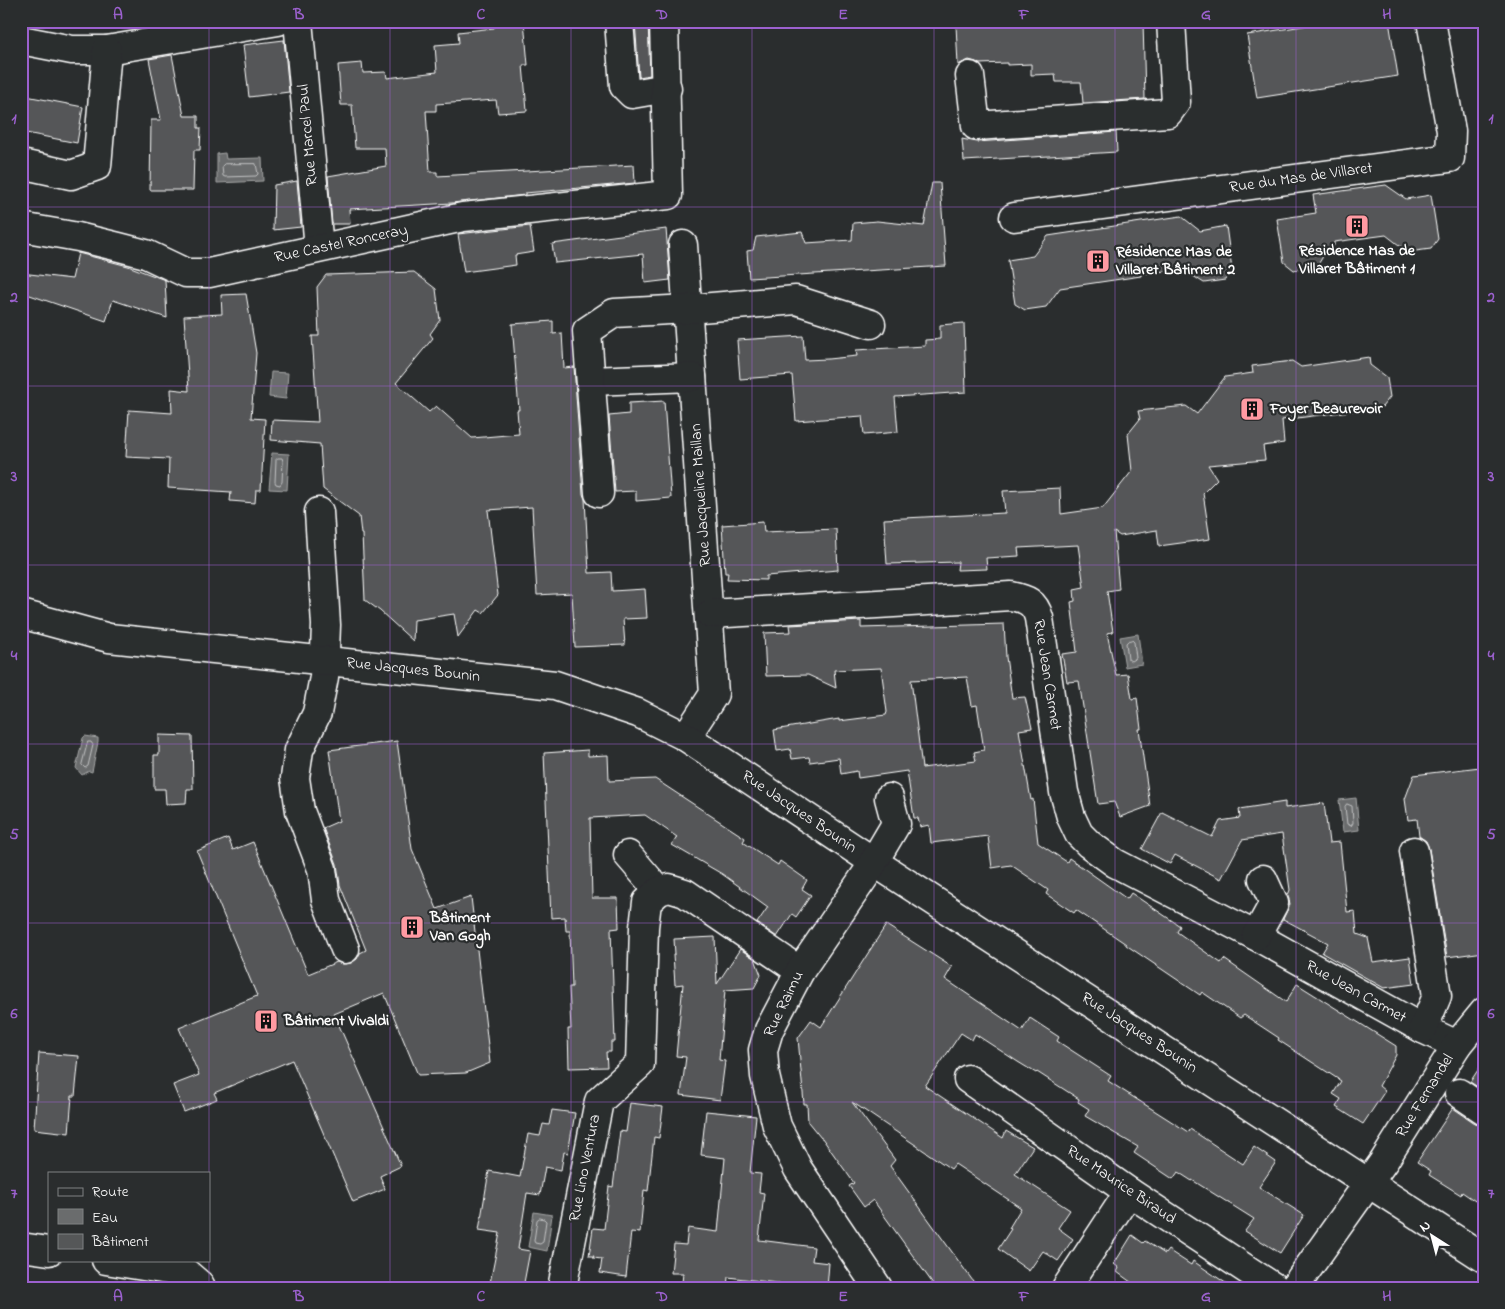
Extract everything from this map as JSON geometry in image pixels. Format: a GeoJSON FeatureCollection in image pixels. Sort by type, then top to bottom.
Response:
{"type":"FeatureCollection","features":[{"type":"Feature","properties":{"kind":"street"},"geometry":{"type":"LineString","coordinates":[[21,40],[72,50],[107,50],[278,21]]}},
{"type":"Feature","properties":{"kind":"street","name":"Rue Marcel Paul"},"geometry":{"type":"LineString","coordinates":[[298,21],[319,248]]}},
{"type":"Feature","properties":{"kind":"street"},"geometry":{"type":"LineString","coordinates":[[619,21],[624,86],[632,94],[667,88],[664,21]]}},
{"type":"Feature","properties":{"kind":"street"},"geometry":{"type":"LineString","coordinates":[[970,76],[976,126],[1168,113],[1176,102],[1171,21]]}},
{"type":"Feature","properties":{"kind":"street","name":"Rue du Mas de Villaret"},"geometry":{"type":"LineString","coordinates":[[1014,217],[1450,158],[1452,131],[1431,21]]}},
{"type":"Feature","properties":{"kind":"street"},"geometry":{"type":"LineString","coordinates":[[21,164],[71,175],[97,166],[107,50]]}},
{"type":"Feature","properties":{"kind":"street","name":"Rue Castel Ronceray"},"geometry":{"type":"LineString","coordinates":[[21,227],[119,246],[146,254],[186,273],[209,273],[463,217],[668,195],[667,88]]}},
{"type":"Feature","properties":{"kind":"street","name":"Rue Jacqueline Maillan"},"geometry":{"type":"LineString","coordinates":[[683,245],[710,614],[714,694],[686,737]]}},
{"type":"Feature","properties":{"kind":"street"},"geometry":{"type":"LineString","coordinates":[[599,493],[587,331],[599,322],[614,313],[796,300],[871,324]]}},
{"type":"Feature","properties":{"kind":"street"},"geometry":{"type":"LineString","coordinates":[[591,381],[692,377]]}},
{"type":"Feature","properties":{"kind":"street"},"geometry":{"type":"LineString","coordinates":[[319,512],[326,625],[324,677],[316,712],[299,750],[295,778],[300,811],[322,868],[326,900],[345,949]]}},
{"type":"Feature","properties":{"kind":"street","name":"Rue Jean Carmet"},"geometry":{"type":"LineString","coordinates":[[710,614],[1011,596],[1030,602],[1039,618],[1064,792],[1071,817],[1079,834],[1089,844],[1115,863],[1256,936],[1457,1046]]}},
{"type":"Feature","properties":{"kind":"street","name":"Rue Jacques Bounin"},"geometry":{"type":"LineString","coordinates":[[21,614],[109,638],[555,685],[638,713],[686,737],[874,862],[1370,1182],[1484,1258]]}},
{"type":"Feature","properties":{"kind":"street","name":"Rue Raimu"},"geometry":{"type":"LineString","coordinates":[[878,1288],[798,1169],[778,1126],[765,1076],[763,1050],[769,1030],[800,971],[874,862],[896,824],[889,798]]}},
{"type":"Feature","properties":{"kind":"street"},"geometry":{"type":"LineString","coordinates":[[1414,851],[1437,996],[1423,1029]]}},
{"type":"Feature","properties":{"kind":"street"},"geometry":{"type":"LineString","coordinates":[[628,855],[659,891],[669,888],[685,893],[800,971]]}},
{"type":"Feature","properties":{"kind":"street"},"geometry":{"type":"LineString","coordinates":[[1256,936],[1274,903],[1263,879]]}},
{"type":"Feature","properties":{"kind":"street","name":"Rue Lino Ventura"},"geometry":{"type":"LineString","coordinates":[[562,1288],[598,1101],[640,1064],[644,927],[647,902],[659,891]]}},
{"type":"Feature","properties":{"kind":"street","name":"Rue Fernandel"},"geometry":{"type":"LineString","coordinates":[[1294,1288],[1370,1182],[1457,1046],[1484,1012]]}},
{"type":"Feature","properties":{"kind":"street","name":"Rue Maurice Biraud"},"geometry":{"type":"LineString","coordinates":[[968,1079],[1129,1192],[1275,1288]]}},
{"type":"Feature","properties":{"kind":"street"},"geometry":{"type":"LineString","coordinates":[[1459,1093],[1484,1110]]}},
{"type":"Feature","properties":{"kind":"street"},"geometry":{"type":"LineString","coordinates":[[1066,1288],[1129,1192]]}},
{"type":"Feature","properties":{"kind":"street"},"geometry":{"type":"LineString","coordinates":[[21,1247],[48,1251]]}},
{"type":"Feature","properties":{"kind":"street"},"geometry":{"type":"LineString","coordinates":[[118,1262],[186,1273],[201,1288]]}},
{"type":"Feature","properties":{"kind":"water"},"geometry":{"type":"Polygon","coordinates":[[[225,153],[226,159],[262,158],[263,181],[217,183],[217,154],[225,153]]]}},
{"type":"Feature","properties":{"kind":"water"},"geometry":{"type":"Polygon","coordinates":[[[271,372],[288,373],[286,399],[269,397],[271,372]]]}},
{"type":"Feature","properties":{"kind":"water"},"geometry":{"type":"Polygon","coordinates":[[[272,453],[289,454],[287,490],[269,489],[272,453]]]}},
{"type":"Feature","properties":{"kind":"water"},"geometry":{"type":"Polygon","coordinates":[[[1138,634],[1142,664],[1125,667],[1120,637],[1138,634]]]}},
{"type":"Feature","properties":{"kind":"water"},"geometry":{"type":"Polygon","coordinates":[[[85,736],[98,738],[98,742],[92,772],[89,771],[82,775],[76,768],[85,736]]]}},
{"type":"Feature","properties":{"kind":"water"},"geometry":{"type":"Polygon","coordinates":[[[1356,798],[1359,830],[1343,832],[1339,800],[1356,798]]]}},
{"type":"Feature","properties":{"kind":"water"},"geometry":{"type":"Polygon","coordinates":[[[534,1212],[552,1215],[547,1251],[528,1247],[534,1212]]]}},
{"type":"Feature","properties":{"kind":"building"},"geometry":{"type":"Polygon","coordinates":[[[501,21],[524,21],[528,65],[523,65],[527,111],[498,113],[496,100],[436,104],[436,111],[426,111],[430,172],[437,172],[437,176],[634,165],[635,183],[525,193],[525,195],[452,203],[349,209],[350,224],[332,224],[328,176],[386,166],[385,148],[355,148],[352,105],[341,105],[338,65],[362,63],[363,73],[386,72],[387,78],[437,72],[435,45],[459,43],[458,32],[494,28],[501,21]]]}},
{"type":"Feature","properties":{"kind":"building"},"geometry":{"type":"Polygon","coordinates":[[[635,21],[648,21],[650,75],[639,77],[635,21]]]}},
{"type":"Feature","properties":{"kind":"building"},"geometry":{"type":"Polygon","coordinates":[[[968,21],[1040,21],[1040,25],[1090,21],[1143,21],[1145,99],[1083,103],[1081,82],[1056,82],[1055,74],[1031,75],[1031,64],[979,64],[969,60],[958,65],[956,25],[968,25],[968,21]]]}},
{"type":"Feature","properties":{"kind":"building"},"geometry":{"type":"Polygon","coordinates":[[[1334,21],[1389,21],[1398,76],[1257,98],[1247,35],[1334,21]]]}},
{"type":"Feature","properties":{"kind":"building"},"geometry":{"type":"Polygon","coordinates":[[[284,40],[289,92],[249,97],[243,45],[284,40]]]}},
{"type":"Feature","properties":{"kind":"building"},"geometry":{"type":"Polygon","coordinates":[[[172,55],[184,116],[198,116],[198,128],[201,128],[200,150],[194,150],[193,190],[150,190],[151,120],[161,120],[149,59],[172,55]]]}},
{"type":"Feature","properties":{"kind":"building"},"geometry":{"type":"Polygon","coordinates":[[[21,95],[83,107],[77,143],[21,132],[21,95]]]}},
{"type":"Feature","properties":{"kind":"building"},"geometry":{"type":"Polygon","coordinates":[[[1116,132],[1117,152],[964,161],[962,139],[977,142],[1116,132]]]}},
{"type":"Feature","properties":{"kind":"building"},"geometry":{"type":"Polygon","coordinates":[[[297,181],[301,227],[273,230],[274,185],[297,181]]]}},
{"type":"Feature","properties":{"kind":"building"},"geometry":{"type":"Polygon","coordinates":[[[932,183],[940,183],[946,266],[749,278],[747,251],[753,250],[756,237],[802,232],[806,243],[852,240],[853,223],[877,221],[924,226],[932,183]]]}},
{"type":"Feature","properties":{"kind":"building","name":"Résidence Mas de Villaret Bâtiment 1"},"geometry":{"type":"Polygon","coordinates":[[[1386,185],[1406,199],[1431,195],[1438,239],[1431,249],[1408,252],[1386,235],[1334,242],[1334,246],[1329,247],[1317,266],[1294,270],[1284,262],[1277,219],[1316,213],[1313,195],[1386,185]]]}},
{"type":"Feature","properties":{"kind":"building","name":"Résidence Mas de Villaret Bâtiment 2"},"geometry":{"type":"Polygon","coordinates":[[[1181,216],[1200,231],[1226,226],[1232,270],[1225,280],[1204,283],[1182,269],[1060,288],[1046,307],[1025,310],[1015,304],[1008,260],[1033,256],[1048,236],[1181,216]]]}},
{"type":"Feature","properties":{"kind":"building"},"geometry":{"type":"Polygon","coordinates":[[[530,226],[534,252],[515,255],[516,265],[464,272],[458,234],[530,226]]]}},
{"type":"Feature","properties":{"kind":"building"},"geometry":{"type":"Polygon","coordinates":[[[666,229],[670,280],[645,283],[643,254],[555,263],[552,244],[666,229]]]}},
{"type":"Feature","properties":{"kind":"building"},"geometry":{"type":"Polygon","coordinates":[[[78,253],[128,266],[165,280],[167,318],[113,300],[106,321],[21,292],[21,273],[72,279],[78,253]]]}},
{"type":"Feature","properties":{"kind":"building"},"geometry":{"type":"Polygon","coordinates":[[[414,272],[436,289],[440,320],[430,334],[433,338],[396,383],[429,412],[436,406],[472,438],[519,434],[517,410],[519,410],[512,324],[553,321],[553,334],[562,333],[564,368],[574,367],[589,573],[611,572],[612,591],[645,589],[647,618],[623,619],[625,645],[575,647],[572,593],[537,595],[532,507],[488,510],[498,595],[483,613],[478,610],[458,637],[454,614],[414,620],[413,641],[365,600],[362,534],[359,516],[323,489],[320,444],[271,440],[272,420],[318,422],[312,336],[319,336],[317,287],[326,275],[414,272]]]}},
{"type":"Feature","properties":{"kind":"building"},"geometry":{"type":"Polygon","coordinates":[[[246,294],[256,353],[251,418],[265,419],[261,490],[256,490],[255,503],[230,501],[231,492],[168,488],[169,459],[126,457],[129,410],[172,413],[171,389],[189,391],[184,316],[222,314],[221,295],[246,294]]]}},
{"type":"Feature","properties":{"kind":"building"},"geometry":{"type":"Polygon","coordinates":[[[964,323],[966,392],[895,397],[898,432],[864,435],[862,416],[796,421],[792,375],[740,379],[737,340],[803,336],[805,360],[828,359],[857,356],[856,350],[925,346],[925,340],[940,339],[940,325],[964,323]]]}},
{"type":"Feature","properties":{"kind":"building"},"geometry":{"type":"Polygon","coordinates":[[[1369,357],[1370,365],[1387,378],[1390,397],[1382,407],[1282,420],[1284,443],[1263,446],[1265,460],[1208,465],[1217,479],[1203,493],[1210,539],[1159,546],[1157,530],[1120,536],[1114,532],[1119,589],[1107,591],[1113,632],[1107,633],[1116,675],[1128,674],[1132,699],[1137,698],[1141,729],[1139,729],[1150,806],[1120,817],[1114,802],[1098,804],[1079,681],[1067,682],[1062,654],[1077,652],[1071,602],[1075,601],[1074,589],[1084,587],[1078,545],[1018,548],[1019,556],[986,558],[987,569],[957,570],[958,562],[887,564],[884,519],[1005,513],[1003,491],[1060,488],[1061,514],[1103,508],[1132,471],[1128,434],[1140,419],[1138,411],[1186,406],[1197,414],[1225,377],[1253,373],[1252,366],[1292,361],[1301,367],[1369,357]]]}},
{"type":"Feature","properties":{"kind":"building"},"geometry":{"type":"Polygon","coordinates":[[[664,401],[671,498],[636,501],[636,491],[615,492],[609,416],[629,414],[629,403],[664,401]]]}},
{"type":"Feature","properties":{"kind":"building"},"geometry":{"type":"Polygon","coordinates":[[[763,522],[764,532],[836,529],[838,570],[766,576],[766,580],[727,579],[728,573],[725,573],[722,525],[763,522]]]}},
{"type":"Feature","properties":{"kind":"building"},"geometry":{"type":"Polygon","coordinates":[[[861,621],[861,628],[1004,624],[1006,657],[1012,698],[1025,697],[1032,728],[1019,730],[1031,800],[1033,799],[1038,843],[1067,862],[1069,858],[1127,899],[1131,893],[1180,926],[1177,932],[1221,963],[1224,959],[1286,1002],[1297,984],[1396,1046],[1396,1055],[1379,1086],[1385,1091],[1363,1124],[1336,1107],[1341,1099],[1333,1094],[1341,1081],[1278,1040],[1279,1038],[1244,1015],[1240,1018],[1202,992],[1200,995],[1076,910],[1074,913],[1046,894],[1048,890],[1011,865],[992,868],[988,836],[931,843],[929,825],[920,827],[918,818],[914,818],[907,771],[858,778],[857,771],[841,774],[839,758],[810,762],[809,757],[792,759],[790,749],[777,751],[774,730],[839,719],[839,721],[886,715],[887,712],[881,668],[834,670],[836,688],[808,675],[766,676],[764,633],[791,632],[790,625],[861,621]],[[967,677],[911,680],[922,768],[976,761],[974,752],[984,750],[977,705],[972,706],[967,677]]]}},
{"type":"Feature","properties":{"kind":"building"},"geometry":{"type":"Polygon","coordinates":[[[159,735],[192,736],[193,789],[187,789],[186,803],[166,804],[165,789],[154,789],[154,755],[159,755],[159,735]]]}},
{"type":"Feature","properties":{"kind":"building"},"geometry":{"type":"Polygon","coordinates":[[[397,741],[412,849],[437,909],[471,897],[490,1063],[466,1073],[418,1075],[384,993],[334,1014],[401,1166],[380,1176],[385,1189],[353,1202],[292,1060],[214,1093],[217,1099],[184,1112],[173,1085],[199,1075],[179,1028],[257,996],[197,851],[228,838],[233,850],[253,842],[308,974],[337,962],[343,964],[351,963],[357,959],[360,953],[366,950],[340,885],[337,864],[323,828],[339,821],[329,750],[397,741]]]}},
{"type":"Feature","properties":{"kind":"building"},"geometry":{"type":"Polygon","coordinates":[[[588,750],[588,756],[608,755],[609,781],[655,779],[745,838],[743,842],[778,865],[780,861],[807,880],[802,889],[811,895],[796,917],[792,914],[777,937],[757,923],[768,907],[722,874],[672,845],[677,837],[645,815],[590,818],[592,898],[618,898],[619,928],[611,929],[615,1042],[611,1042],[611,1052],[606,1052],[607,1067],[569,1068],[568,1029],[571,1029],[569,987],[572,987],[570,931],[566,931],[565,917],[551,918],[544,753],[588,750]]]}},
{"type":"Feature","properties":{"kind":"building"},"geometry":{"type":"Polygon","coordinates":[[[1480,767],[1484,794],[1484,952],[1447,957],[1429,849],[1426,841],[1419,836],[1417,819],[1408,820],[1405,799],[1414,775],[1480,767]]]}},
{"type":"Feature","properties":{"kind":"building"},"geometry":{"type":"Polygon","coordinates":[[[1285,802],[1285,808],[1324,803],[1329,843],[1340,842],[1347,912],[1355,911],[1357,934],[1368,938],[1373,962],[1410,957],[1414,984],[1384,988],[1322,953],[1328,943],[1283,919],[1290,904],[1288,895],[1290,890],[1282,834],[1242,840],[1221,879],[1175,855],[1170,864],[1142,849],[1162,812],[1212,837],[1220,821],[1240,818],[1239,809],[1285,802]]]}},
{"type":"Feature","properties":{"kind":"building"},"geometry":{"type":"Polygon","coordinates":[[[886,925],[952,967],[945,979],[1022,1031],[1030,1018],[1059,1037],[1057,1041],[1111,1076],[1108,1081],[1188,1132],[1190,1129],[1243,1164],[1254,1147],[1276,1162],[1259,1187],[1304,1215],[1280,1253],[1245,1231],[1254,1219],[1178,1172],[1173,1179],[1134,1153],[1138,1147],[1085,1116],[1089,1109],[1078,1102],[1079,1099],[975,1034],[972,1040],[961,1033],[925,1086],[1003,1138],[1006,1131],[1033,1147],[1015,1174],[1070,1210],[1058,1228],[1073,1239],[1058,1261],[1043,1251],[1029,1271],[998,1249],[1011,1229],[1009,1228],[1021,1208],[955,1164],[951,1169],[852,1102],[895,1160],[890,1166],[978,1288],[936,1288],[873,1200],[864,1207],[849,1186],[854,1183],[822,1138],[808,1122],[807,1104],[804,1104],[798,1038],[811,1020],[821,1027],[886,925]]]}},
{"type":"Feature","properties":{"kind":"building"},"geometry":{"type":"Polygon","coordinates":[[[715,937],[717,984],[740,949],[755,959],[761,975],[754,988],[725,990],[719,1060],[725,1061],[720,1100],[681,1095],[686,1057],[676,1056],[683,984],[675,985],[674,939],[715,937]]]}},
{"type":"Feature","properties":{"kind":"building"},"geometry":{"type":"Polygon","coordinates":[[[39,1053],[79,1056],[75,1096],[72,1096],[69,1133],[34,1129],[39,1053]]]}},
{"type":"Feature","properties":{"kind":"building"},"geometry":{"type":"Polygon","coordinates":[[[1484,1061],[1484,1091],[1470,1082],[1484,1061]]]}},
{"type":"Feature","properties":{"kind":"building"},"geometry":{"type":"Polygon","coordinates":[[[630,1103],[663,1107],[659,1138],[654,1137],[648,1191],[644,1190],[640,1233],[631,1232],[626,1277],[600,1273],[602,1259],[589,1256],[593,1228],[604,1229],[609,1186],[613,1187],[620,1131],[626,1132],[630,1103]]]}},
{"type":"Feature","properties":{"kind":"building"},"geometry":{"type":"Polygon","coordinates":[[[1453,1108],[1475,1123],[1484,1125],[1484,1207],[1462,1192],[1461,1195],[1429,1175],[1431,1171],[1417,1162],[1453,1108]]]}},
{"type":"Feature","properties":{"kind":"building"},"geometry":{"type":"Polygon","coordinates":[[[552,1110],[575,1113],[568,1153],[564,1152],[561,1170],[545,1167],[540,1195],[527,1193],[518,1249],[530,1251],[523,1288],[489,1288],[500,1233],[479,1230],[489,1171],[520,1177],[528,1134],[540,1136],[543,1124],[549,1125],[552,1110]]]}},
{"type":"Feature","properties":{"kind":"building"},"geometry":{"type":"Polygon","coordinates":[[[706,1111],[756,1116],[750,1173],[761,1174],[759,1192],[764,1193],[759,1240],[814,1247],[812,1261],[829,1263],[827,1288],[785,1288],[785,1284],[728,1277],[727,1288],[721,1288],[682,1283],[683,1273],[671,1273],[674,1244],[686,1245],[688,1228],[718,1232],[725,1158],[701,1155],[706,1111]]]}},
{"type":"Feature","properties":{"kind":"building"},"geometry":{"type":"Polygon","coordinates":[[[1132,1235],[1165,1254],[1168,1250],[1191,1265],[1193,1261],[1233,1288],[1139,1288],[1117,1272],[1119,1268],[1114,1264],[1132,1235]]]}},
{"type":"Feature","properties":{"kind":"place","name":"Résidence Mas de Villaret Bâtiment 1"},"geometry":{"type":"Point","coordinates":[1357,226]}},
{"type":"Feature","properties":{"kind":"place","name":"Résidence Mas de Villaret Bâtiment 2"},"geometry":{"type":"Point","coordinates":[1098,261]}},
{"type":"Feature","properties":{"kind":"place","name":"Foyer Beaurevoir"},"geometry":{"type":"Point","coordinates":[1252,409]}},
{"type":"Feature","properties":{"kind":"place","name":"Bâtiment Van Gogh"},"geometry":{"type":"Point","coordinates":[412,927]}},
{"type":"Feature","properties":{"kind":"place","name":"Bâtiment Vivaldi"},"geometry":{"type":"Point","coordinates":[266,1021]}}]}
